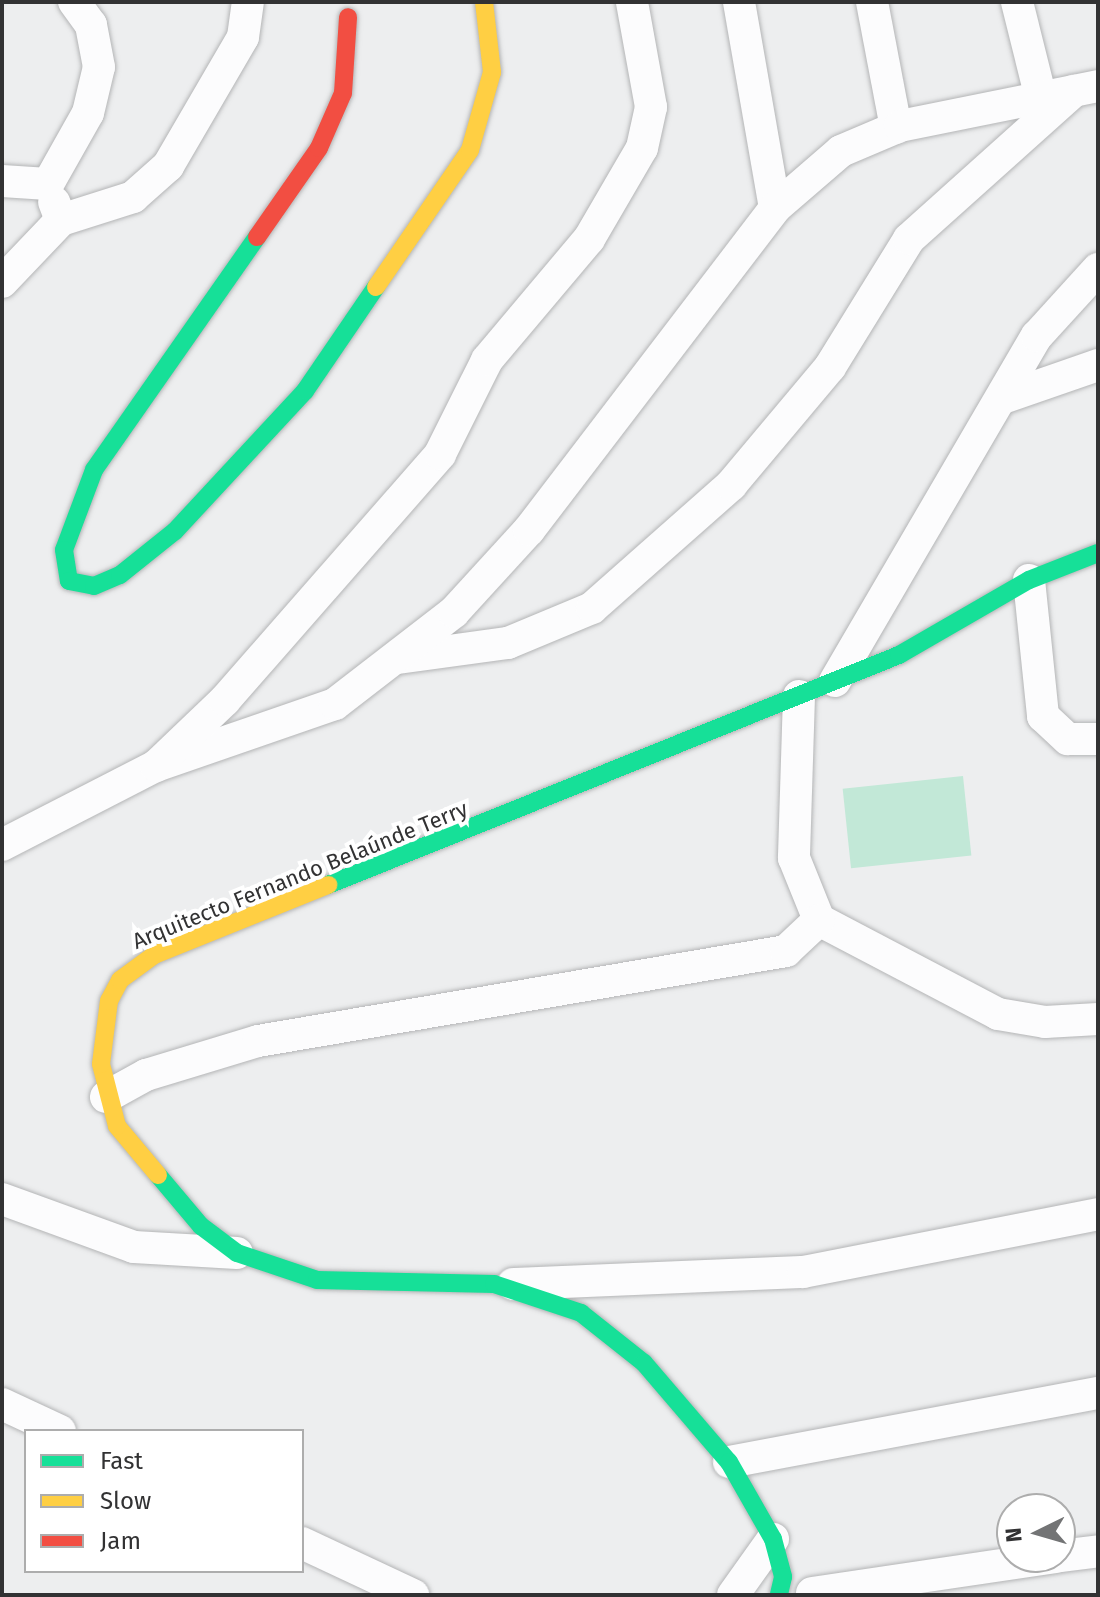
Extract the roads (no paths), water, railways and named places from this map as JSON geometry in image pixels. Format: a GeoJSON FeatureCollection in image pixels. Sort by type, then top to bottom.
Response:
{"type":"FeatureCollection","features":[{"type":"Feature","properties":{"kind":"main road"},"geometry":{"type":"LineString","coordinates":[[348,17],[343,93],[319,148],[94,470],[64,550],[69,581],[94,586],[120,575],[175,531],[305,391],[470,150],[492,72],[484,2]]}},
{"type":"Feature","properties":{"kind":"main road","name":"Arquitecto Fernando Belaúnde Terry"},"geometry":{"type":"LineString","coordinates":[[781,1586],[773,1539],[729,1462],[612,1334],[546,1297],[494,1284],[317,1280],[237,1253],[167,1194],[117,1126],[106,1097],[101,1064],[109,1001],[120,980],[154,955],[899,655],[1029,580],[1098,553]]}},
{"type":"Feature","properties":{"kind":"street"},"geometry":{"type":"LineString","coordinates":[[61,220],[48,184],[88,113],[99,67],[91,25],[74,2]]}},
{"type":"Feature","properties":{"kind":"street"},"geometry":{"type":"LineString","coordinates":[[2,282],[61,220],[133,197],[168,166],[243,37],[248,2]]}},
{"type":"Feature","properties":{"kind":"street"},"geometry":{"type":"LineString","coordinates":[[156,766],[225,700],[440,454],[487,360],[589,239],[642,148],[651,107],[632,2]]}},
{"type":"Feature","properties":{"kind":"street"},"geometry":{"type":"LineString","coordinates":[[739,2],[775,208]]}},
{"type":"Feature","properties":{"kind":"street"},"geometry":{"type":"LineString","coordinates":[[872,2],[896,128]]}},
{"type":"Feature","properties":{"kind":"street"},"geometry":{"type":"LineString","coordinates":[[1017,2],[1041,98]]}},
{"type":"Feature","properties":{"kind":"street"},"geometry":{"type":"LineString","coordinates":[[395,658],[508,643],[592,608],[731,485],[830,367],[909,239],[1086,89]]}},
{"type":"Feature","properties":{"kind":"street"},"geometry":{"type":"LineString","coordinates":[[2,845],[156,766],[335,704],[454,612],[529,530],[775,208],[841,151],[896,128],[1086,89]]}},
{"type":"Feature","properties":{"kind":"street"},"geometry":{"type":"LineString","coordinates":[[2,181],[48,184]]}},
{"type":"Feature","properties":{"kind":"street"},"geometry":{"type":"LineString","coordinates":[[835,681],[1037,336],[1098,269]]}},
{"type":"Feature","properties":{"kind":"street"},"geometry":{"type":"LineString","coordinates":[[1003,398],[1098,365]]}},
{"type":"Feature","properties":{"kind":"street"},"geometry":{"type":"LineString","coordinates":[[1029,580],[1043,716],[1068,739],[1098,739]]}},
{"type":"Feature","properties":{"kind":"street"},"geometry":{"type":"LineString","coordinates":[[799,696],[794,858],[819,920],[976,1006],[1045,1022],[1098,1019]]}},
{"type":"Feature","properties":{"kind":"street"},"geometry":{"type":"LineString","coordinates":[[106,1097],[146,1075],[258,1041],[786,951],[819,920]]}},
{"type":"Feature","properties":{"kind":"street"},"geometry":{"type":"LineString","coordinates":[[2,1199],[134,1247],[237,1253]]}},
{"type":"Feature","properties":{"kind":"street"},"geometry":{"type":"LineString","coordinates":[[494,1284],[803,1272],[1098,1214]]}},
{"type":"Feature","properties":{"kind":"street"},"geometry":{"type":"LineString","coordinates":[[729,1462],[1098,1393]]}},
{"type":"Feature","properties":{"kind":"street"},"geometry":{"type":"LineString","coordinates":[[2,1404],[56,1429]]}},
{"type":"Feature","properties":{"kind":"street"},"geometry":{"type":"LineString","coordinates":[[733,1595],[773,1539]]}},
{"type":"Feature","properties":{"kind":"street"},"geometry":{"type":"LineString","coordinates":[[304,1544],[413,1595]]}},
{"type":"Feature","properties":{"kind":"street"},"geometry":{"type":"LineString","coordinates":[[1076,1554],[1098,1551]]}},
{"type":"Feature","properties":{"kind":"street"},"geometry":{"type":"LineString","coordinates":[[781,1586],[812,1594],[996,1566]]}}]}
